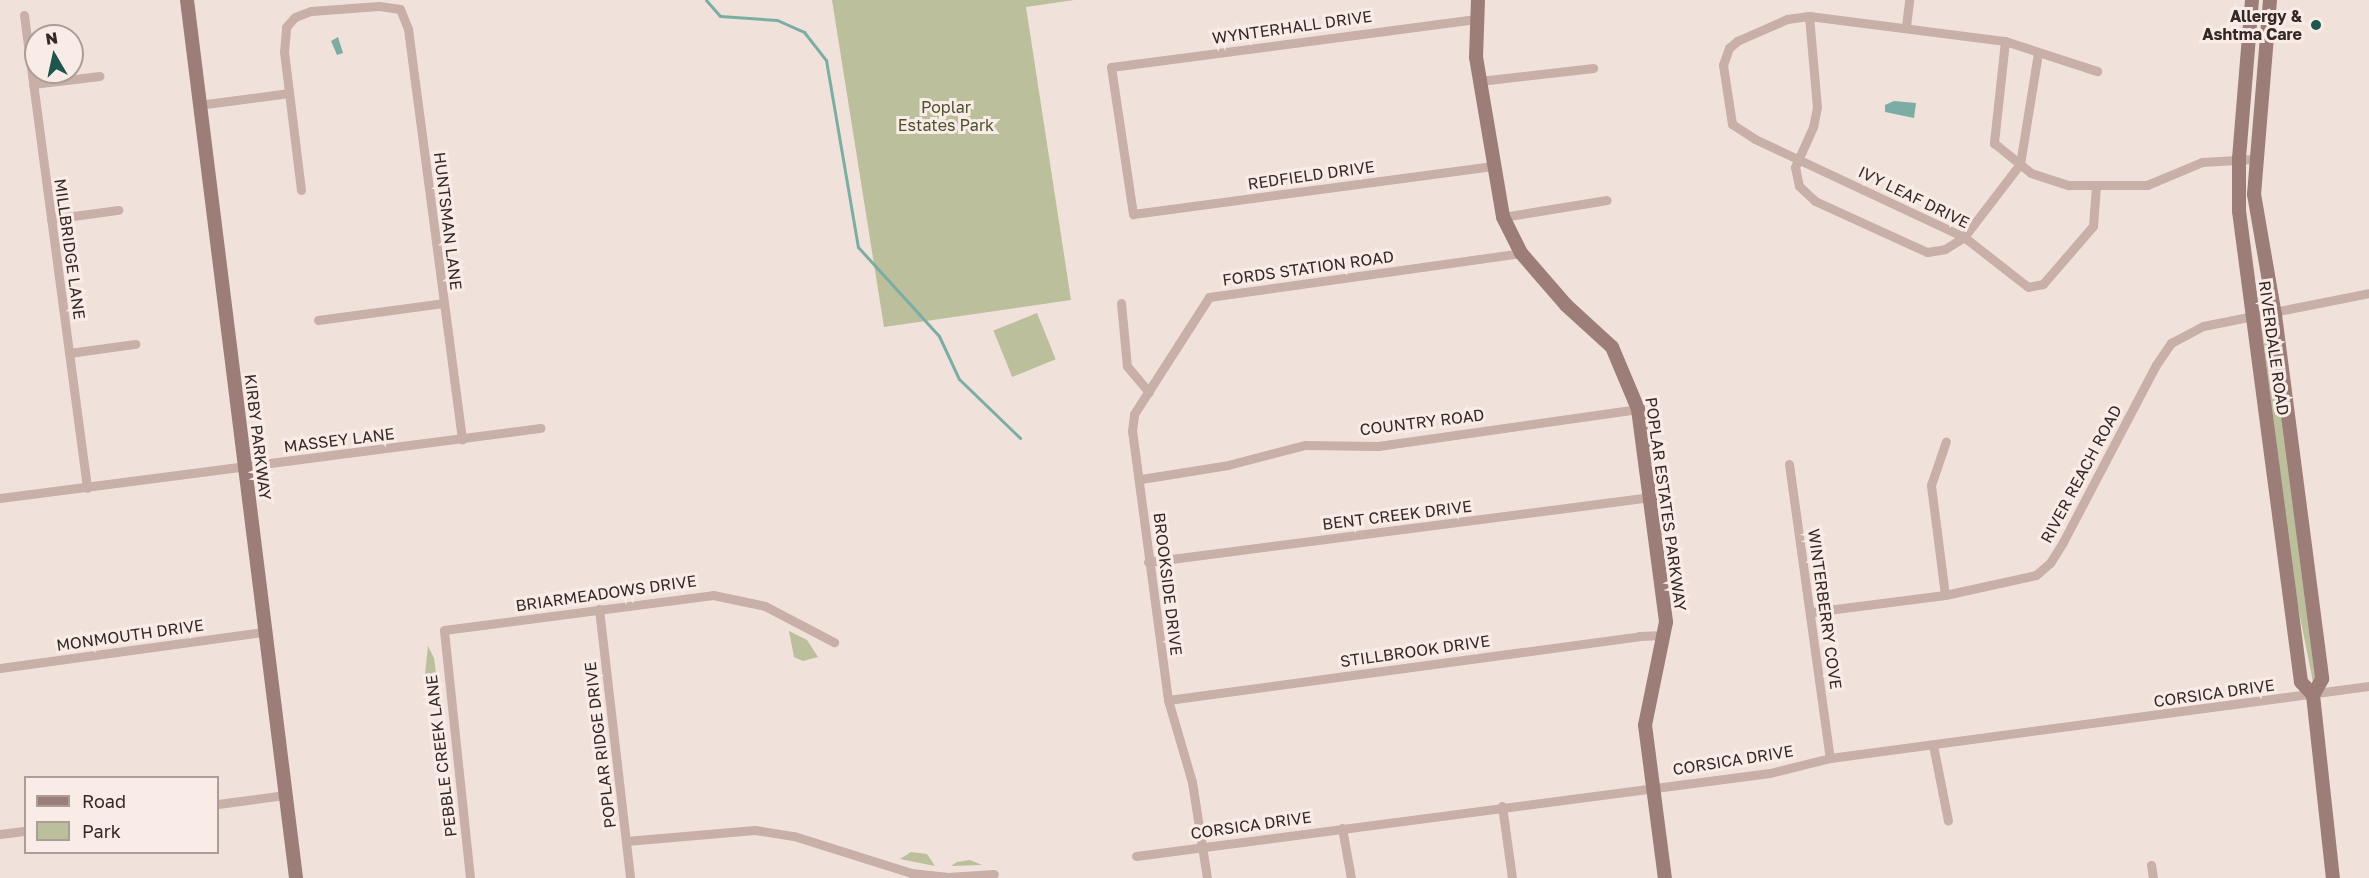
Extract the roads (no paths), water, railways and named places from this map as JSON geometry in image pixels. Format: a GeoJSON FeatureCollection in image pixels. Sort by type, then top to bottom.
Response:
{"type":"FeatureCollection","features":[{"type":"Feature","properties":{"kind":"main road","name":"KIRBY PARKWAY"},"geometry":{"type":"LineString","coordinates":[[187,0],[198,105],[246,467],[264,632],[296,878]]}},
{"type":"Feature","properties":{"kind":"main road","name":"POPLAR ESTATES PARKWAY"},"geometry":{"type":"LineString","coordinates":[[1478,0],[1476,19],[1479,81],[1503,217],[1521,253],[1566,305],[1612,347],[1638,410],[1651,497],[1665,635],[1646,710],[1652,787],[1665,878]]}},
{"type":"Feature","properties":{"kind":"main road","name":"RIVERDALE ROAD"},"geometry":{"type":"LineString","coordinates":[[2252,0],[2239,158],[2239,211],[2301,682],[2313,695]]}},
{"type":"Feature","properties":{"kind":"main road","name":"RIVERDALE ROAD"},"geometry":{"type":"LineString","coordinates":[[2270,0],[2254,159],[2259,237],[2275,315],[2322,679],[2313,695],[2333,878]]}},
{"type":"Feature","properties":{"kind":"street"},"geometry":{"type":"LineString","coordinates":[[1906,26],[1908,0]]}},
{"type":"Feature","properties":{"kind":"street","name":"HUNTSMAN LANE"},"geometry":{"type":"LineString","coordinates":[[289,93],[284,34],[295,17],[306,11],[400,9],[408,28],[462,439]]}},
{"type":"Feature","properties":{"kind":"street","name":"MILLBRIDGE LANE"},"geometry":{"type":"LineString","coordinates":[[24,15],[25,24]]}},
{"type":"Feature","properties":{"kind":"street"},"geometry":{"type":"LineString","coordinates":[[2038,52],[2020,164],[1964,237],[1945,249],[1927,252],[1815,201],[1796,178],[1799,157],[1813,127],[1817,107],[1809,16],[1906,26],[2005,41],[2097,71]]}},
{"type":"Feature","properties":{"kind":"street","name":"IVY LEAF DRIVE"},"geometry":{"type":"LineString","coordinates":[[1809,16],[1787,19],[1750,34],[1733,44],[1726,54],[1724,75],[1732,124],[1755,139],[1799,157],[1964,237],[2028,287],[2038,287],[2093,226],[2096,186]]}},
{"type":"Feature","properties":{"kind":"street","name":"WYNTERHALL DRIVE"},"geometry":{"type":"LineString","coordinates":[[1133,214],[1111,67],[1476,19]]}},
{"type":"Feature","properties":{"kind":"street"},"geometry":{"type":"LineString","coordinates":[[2005,41],[1994,142],[2020,164],[2053,181],[2096,186],[2147,185],[2202,162],[2239,158],[2254,159]]}},
{"type":"Feature","properties":{"kind":"street"},"geometry":{"type":"LineString","coordinates":[[1479,81],[1593,68]]}},
{"type":"Feature","properties":{"kind":"street"},"geometry":{"type":"LineString","coordinates":[[84,78],[100,76]]}},
{"type":"Feature","properties":{"kind":"street","name":"MILLBRIDGE LANE"},"geometry":{"type":"LineString","coordinates":[[33,84],[87,488]]}},
{"type":"Feature","properties":{"kind":"street"},"geometry":{"type":"LineString","coordinates":[[198,105],[289,93],[301,189]]}},
{"type":"Feature","properties":{"kind":"street","name":"REDFIELD DRIVE"},"geometry":{"type":"LineString","coordinates":[[1133,214],[1493,166]]}},
{"type":"Feature","properties":{"kind":"street"},"geometry":{"type":"LineString","coordinates":[[1503,217],[1607,200]]}},
{"type":"Feature","properties":{"kind":"street"},"geometry":{"type":"LineString","coordinates":[[51,219],[118,210]]}},
{"type":"Feature","properties":{"kind":"street","name":"FORDS STATION ROAD"},"geometry":{"type":"LineString","coordinates":[[1149,392],[1209,297],[1521,253]]}},
{"type":"Feature","properties":{"kind":"street","name":"RIVER REACH ROAD"},"geometry":{"type":"LineString","coordinates":[[1812,612],[1945,595],[2036,575],[2050,563],[2163,353],[2192,330],[2275,315],[2369,293]]}},
{"type":"Feature","properties":{"kind":"street"},"geometry":{"type":"LineString","coordinates":[[318,320],[443,303]]}},
{"type":"Feature","properties":{"kind":"street"},"geometry":{"type":"LineString","coordinates":[[1121,303],[1127,366],[1149,392]]}},
{"type":"Feature","properties":{"kind":"street"},"geometry":{"type":"LineString","coordinates":[[69,353],[135,344]]}},
{"type":"Feature","properties":{"kind":"street","name":"BROOKSIDE DRIVE"},"geometry":{"type":"LineString","coordinates":[[1149,392],[1132,421],[1141,479],[1148,562],[1168,700],[1192,782],[1207,878]]}},
{"type":"Feature","properties":{"kind":"street","name":"COUNTRY ROAD"},"geometry":{"type":"LineString","coordinates":[[1141,479],[1228,465],[1312,444],[1378,446],[1638,410]]}},
{"type":"Feature","properties":{"kind":"street","name":"MASSEY LANE"},"geometry":{"type":"LineString","coordinates":[[0,498],[540,428]]}},
{"type":"Feature","properties":{"kind":"street"},"geometry":{"type":"LineString","coordinates":[[1945,595],[1931,485],[1946,441]]}},
{"type":"Feature","properties":{"kind":"street","name":"WINTERBERRY COVE"},"geometry":{"type":"LineString","coordinates":[[1789,464],[1812,612],[1830,758]]}},
{"type":"Feature","properties":{"kind":"street","name":"BENT CREEK DRIVE"},"geometry":{"type":"LineString","coordinates":[[1148,562],[1651,497]]}},
{"type":"Feature","properties":{"kind":"street","name":"BRIARMEADOWS DRIVE"},"geometry":{"type":"LineString","coordinates":[[444,630],[691,596],[727,596],[765,606],[834,642]]}},
{"type":"Feature","properties":{"kind":"street","name":"POPLAR RIDGE DRIVE"},"geometry":{"type":"LineString","coordinates":[[599,609],[630,878]]}},
{"type":"Feature","properties":{"kind":"street","name":"PEBBLE CREEK LANE"},"geometry":{"type":"LineString","coordinates":[[444,630],[470,878]]}},
{"type":"Feature","properties":{"kind":"street","name":"MONMOUTH DRIVE"},"geometry":{"type":"LineString","coordinates":[[0,668],[264,632]]}},
{"type":"Feature","properties":{"kind":"street","name":"STILLBROOK DRIVE"},"geometry":{"type":"LineString","coordinates":[[1168,700],[1639,636],[1665,635]]}},
{"type":"Feature","properties":{"kind":"street","name":"CORSICA DRIVE"},"geometry":{"type":"LineString","coordinates":[[1136,856],[1502,806],[1770,773],[1830,758],[2369,686]]}},
{"type":"Feature","properties":{"kind":"street"},"geometry":{"type":"LineString","coordinates":[[1933,745],[1948,821]]}},
{"type":"Feature","properties":{"kind":"street"},"geometry":{"type":"LineString","coordinates":[[219,804],[285,795]]}},
{"type":"Feature","properties":{"kind":"street"},"geometry":{"type":"LineString","coordinates":[[1502,806],[1512,878]]}},
{"type":"Feature","properties":{"kind":"street"},"geometry":{"type":"LineString","coordinates":[[1342,828],[1351,878]]}},
{"type":"Feature","properties":{"kind":"street"},"geometry":{"type":"LineString","coordinates":[[626,841],[755,830],[794,836],[929,877],[994,874]]}},
{"type":"Feature","properties":{"kind":"street"},"geometry":{"type":"LineString","coordinates":[[0,834],[24,831]]}},
{"type":"Feature","properties":{"kind":"street"},"geometry":{"type":"LineString","coordinates":[[2151,865],[2153,878]]}},
{"type":"Feature","properties":{"kind":"water"},"geometry":{"type":"Polygon","coordinates":[[[338,37],[343,53],[337,55],[331,41],[338,37]]]}},
{"type":"Feature","properties":{"kind":"water"},"geometry":{"type":"Polygon","coordinates":[[[1894,101],[1916,103],[1914,118],[1885,112],[1885,105],[1894,101]]]}},
{"type":"Feature","properties":{"kind":"waterway"},"geometry":{"type":"LineString","coordinates":[[706,0],[720,16],[777,20],[804,32],[826,60],[858,247],[939,336],[959,379],[1020,438]]}},
{"type":"Feature","properties":{"kind":"place","name":"Allergy & Ashtma Care"},"geometry":{"type":"Point","coordinates":[2316,25]}},
{"type":"Feature","properties":{"kind":"park label","name":"Poplar Estates Park"},"geometry":{"type":"Point","coordinates":[946,116]}}]}
